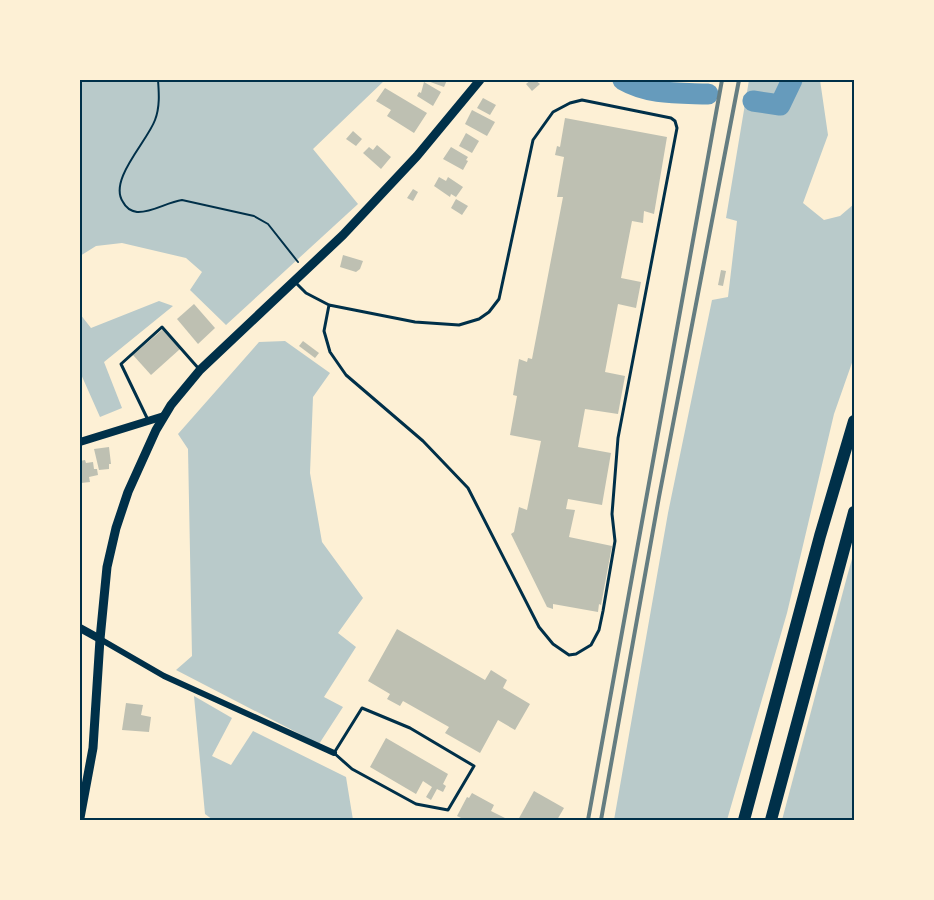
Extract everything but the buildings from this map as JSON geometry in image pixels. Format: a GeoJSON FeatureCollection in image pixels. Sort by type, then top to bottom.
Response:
{"type":"FeatureCollection","features":[{"type":"Feature","properties":{"kind":"highway"},"geometry":{"type":"LineString","coordinates":[[744,820],[820,536],[855,421]]}},
{"type":"Feature","properties":{"kind":"highway"},"geometry":{"type":"LineString","coordinates":[[771,820],[855,512]]}},
{"type":"Feature","properties":{"kind":"main road"},"geometry":{"type":"LineString","coordinates":[[80,818],[93,748],[104,581],[116,528],[138,467],[164,416],[201,370],[343,235],[417,156],[480,80]]}},
{"type":"Feature","properties":{"kind":"street"},"geometry":{"type":"LineString","coordinates":[[80,442],[164,416]]}},
{"type":"Feature","properties":{"kind":"street"},"geometry":{"type":"LineString","coordinates":[[80,627],[164,676],[334,753]]}},
{"type":"Feature","properties":{"kind":"lane"},"geometry":{"type":"LineString","coordinates":[[295,281],[306,293],[329,305],[416,322],[459,325],[479,319],[489,312],[499,299],[533,140],[553,112],[570,103],[582,100],[671,118],[675,121],[677,128],[618,438],[612,514],[615,541],[596,638],[586,649],[569,655],[553,644],[539,627],[468,488],[423,441],[346,375],[330,352],[324,331],[329,305]]}},
{"type":"Feature","properties":{"kind":"lane"},"geometry":{"type":"LineString","coordinates":[[148,421],[121,364],[162,327],[201,370]]}},
{"type":"Feature","properties":{"kind":"lane"},"geometry":{"type":"LineString","coordinates":[[362,708],[410,728],[474,766],[448,810],[416,804],[352,769],[334,753],[362,708]]}},
{"type":"Feature","properties":{"kind":"path"},"geometry":{"type":"LineString","coordinates":[[158,80],[159,105],[155,119],[121,179],[120,199],[126,207],[134,212],[142,212],[182,200],[254,216],[268,224],[306,272]]}},
{"type":"Feature","properties":{"kind":"shaded area"},"geometry":{"type":"Polygon","coordinates":[[[80,80],[385,80],[313,149],[358,204],[226,325],[190,290],[202,272],[186,258],[122,243],[96,246],[80,256],[80,80]]]}},
{"type":"Feature","properties":{"kind":"shaded area"},"geometry":{"type":"Polygon","coordinates":[[[749,80],[820,80],[828,135],[803,203],[824,220],[840,216],[854,204],[854,357],[834,414],[787,613],[727,820],[614,820],[668,513],[712,300],[728,297],[737,221],[726,218],[749,80]]]}},
{"type":"Feature","properties":{"kind":"shaded area"},"geometry":{"type":"Polygon","coordinates":[[[159,301],[173,306],[104,362],[122,408],[100,417],[80,372],[80,314],[91,328],[159,301]]]}},
{"type":"Feature","properties":{"kind":"shaded area"},"geometry":{"type":"Polygon","coordinates":[[[285,341],[330,373],[313,397],[310,473],[322,542],[363,598],[338,633],[356,647],[324,697],[343,707],[319,744],[176,670],[192,656],[188,449],[178,434],[259,342],[285,341]]]}},
{"type":"Feature","properties":{"kind":"shaded area"},"geometry":{"type":"Polygon","coordinates":[[[854,552],[854,820],[782,820],[848,573],[854,552]]]}},
{"type":"Feature","properties":{"kind":"shaded area"},"geometry":{"type":"Polygon","coordinates":[[[194,696],[232,718],[212,756],[231,765],[253,731],[346,777],[353,820],[213,820],[205,814],[194,696]]]}},
{"type":"Feature","properties":{"kind":"waterway"},"geometry":{"type":"LineString","coordinates":[[623,80],[653,91],[708,94]]}},
{"type":"Feature","properties":{"kind":"waterway"},"geometry":{"type":"LineString","coordinates":[[753,101],[780,105],[792,80]]}},
{"type":"Feature","properties":{"kind":"railway"},"geometry":{"type":"LineString","coordinates":[[588,820],[722,80]]}},
{"type":"Feature","properties":{"kind":"railway"},"geometry":{"type":"LineString","coordinates":[[601,820],[659,497],[739,80]]}}]}
